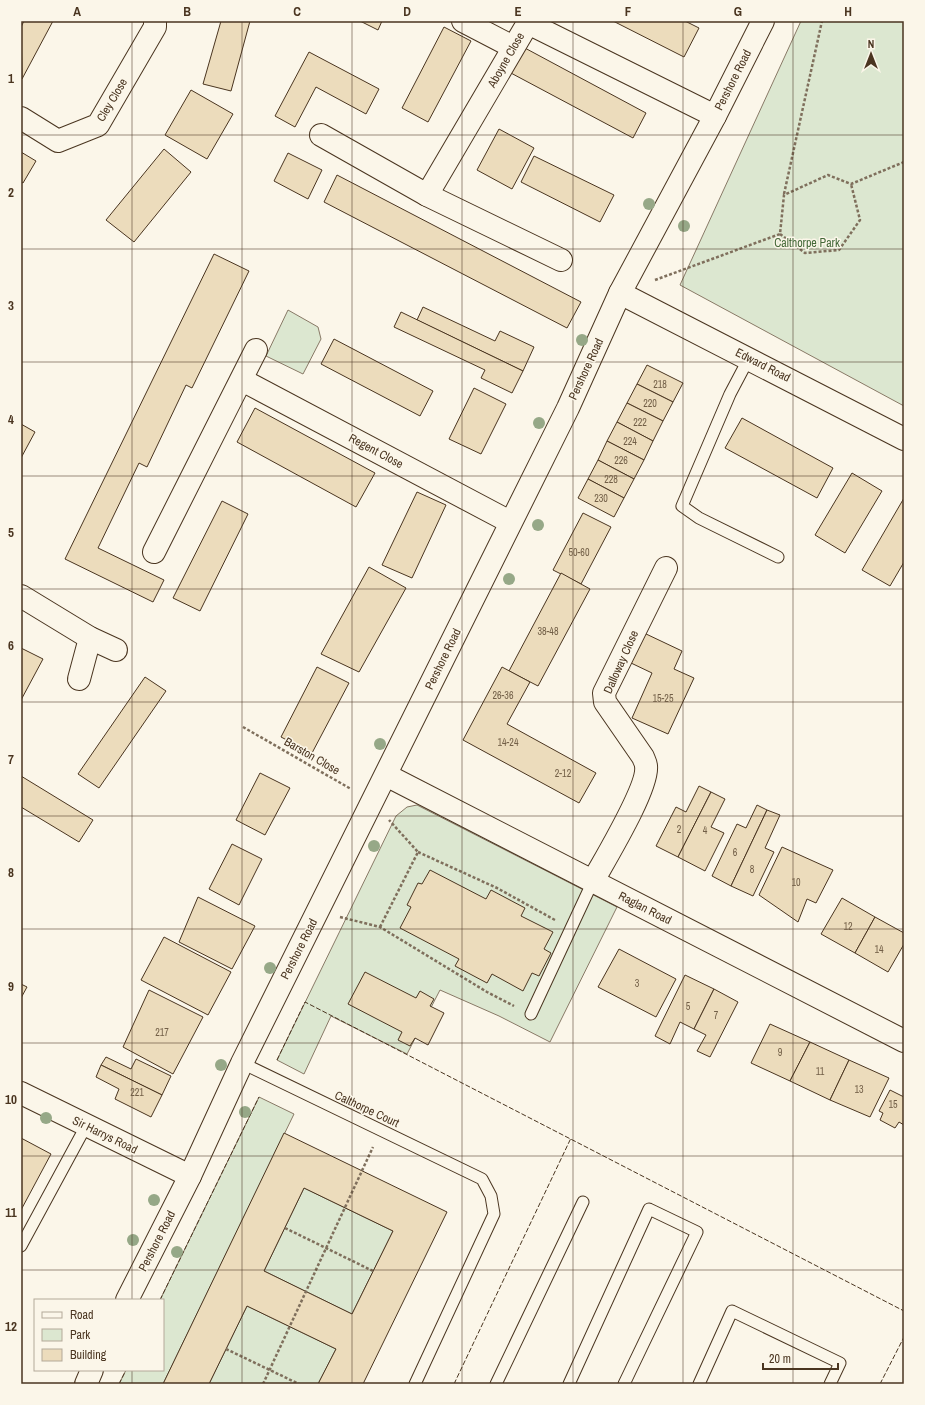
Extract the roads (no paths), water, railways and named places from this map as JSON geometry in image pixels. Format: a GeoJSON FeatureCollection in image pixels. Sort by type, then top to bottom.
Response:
{"type":"FeatureCollection","features":[{"type":"Feature","properties":{"kind":"street","name":"Cley Close"},"geometry":{"type":"LineString","coordinates":[[21,118],[58,141],[98,125],[155,27],[155,21]]}},
{"type":"Feature","properties":{"kind":"street"},"geometry":{"type":"LineString","coordinates":[[463,21],[513,47]]}},
{"type":"Feature","properties":{"kind":"street","name":"Pershore Road"},"geometry":{"type":"LineString","coordinates":[[128,1299],[190,1176],[242,1063],[568,408],[620,293],[715,116],[763,21]]}},
{"type":"Feature","properties":{"kind":"street","name":"Aboyne Close"},"geometry":{"type":"LineString","coordinates":[[427,195],[528,23],[715,116]]}},
{"type":"Feature","properties":{"kind":"street"},"geometry":{"type":"LineString","coordinates":[[322,135],[427,195],[561,260]]}},
{"type":"Feature","properties":{"kind":"street","name":"Edward Road"},"geometry":{"type":"LineString","coordinates":[[620,293],[904,439]]}},
{"type":"Feature","properties":{"kind":"street"},"geometry":{"type":"LineString","coordinates":[[154,552],[256,350]]}},
{"type":"Feature","properties":{"kind":"street","name":"Regent Close"},"geometry":{"type":"LineString","coordinates":[[242,380],[510,522]]}},
{"type":"Feature","properties":{"kind":"street","name":"Dalloway Close"},"geometry":{"type":"LineString","coordinates":[[594,881],[639,795],[646,774],[646,765],[605,702],[604,693],[666,568]]}},
{"type":"Feature","properties":{"kind":"street"},"geometry":{"type":"LineString","coordinates":[[21,596],[90,638],[116,650]]}},
{"type":"Feature","properties":{"kind":"street"},"geometry":{"type":"LineString","coordinates":[[79,679],[90,638]]}},
{"type":"Feature","properties":{"kind":"street","name":"Raglan Road"},"geometry":{"type":"LineString","coordinates":[[386,775],[904,1041]]}},
{"type":"Feature","properties":{"kind":"street","name":"Sir Harrys Road"},"geometry":{"type":"LineString","coordinates":[[21,1093],[190,1176]]}},
{"type":"Feature","properties":{"kind":"street"},"geometry":{"type":"LineString","coordinates":[[86,1384],[92,1371]]}},
{"type":"Feature","properties":{"kind":"lane"},"geometry":{"type":"LineString","coordinates":[[749,358],[730,394],[682,506],[699,518],[778,557]]}},
{"type":"Feature","properties":{"kind":"lane"},"geometry":{"type":"LineString","coordinates":[[531,1014],[594,881]]}},
{"type":"Feature","properties":{"kind":"lane","name":"Calthorpe Court"},"geometry":{"type":"LineString","coordinates":[[242,1063],[482,1178],[491,1196],[494,1214],[414,1384]]}},
{"type":"Feature","properties":{"kind":"lane"},"geometry":{"type":"LineString","coordinates":[[21,1246],[86,1126]]}},
{"type":"Feature","properties":{"kind":"lane"},"geometry":{"type":"LineString","coordinates":[[496,1384],[583,1202]]}},
{"type":"Feature","properties":{"kind":"lane"},"geometry":{"type":"LineString","coordinates":[[569,1384],[649,1209],[697,1232],[624,1384]]}},
{"type":"Feature","properties":{"kind":"lane"},"geometry":{"type":"LineString","coordinates":[[699,1384],[732,1311],[840,1363],[830,1384]]}},
{"type":"Feature","properties":{"kind":"park label","name":"Calthorpe Park"},"geometry":{"type":"Point","coordinates":[807,243]}}]}
